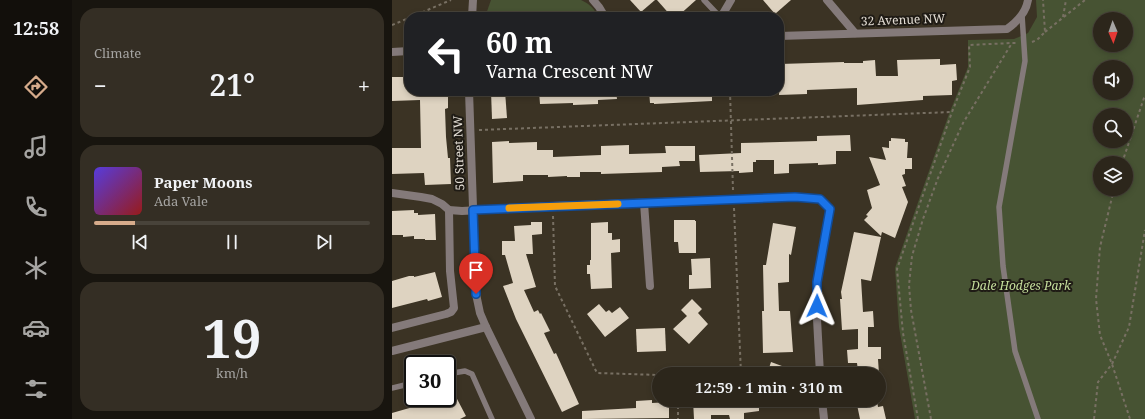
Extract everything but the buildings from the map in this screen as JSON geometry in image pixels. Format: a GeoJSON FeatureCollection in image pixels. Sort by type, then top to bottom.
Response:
{"type":"FeatureCollection","features":[{"type":"Feature","properties":{"kind":"street"},"geometry":{"type":"LineString","coordinates":[[472,12],[473,0]]}},
{"type":"Feature","properties":{"kind":"street"},"geometry":{"type":"LineString","coordinates":[[593,0],[602,12]]}},
{"type":"Feature","properties":{"kind":"street"},"geometry":{"type":"LineString","coordinates":[[723,12],[731,0]]}},
{"type":"Feature","properties":{"kind":"street"},"geometry":{"type":"LineString","coordinates":[[827,0],[855,33]]}},
{"type":"Feature","properties":{"kind":"street"},"geometry":{"type":"LineString","coordinates":[[1022,15],[1028,0]]}},
{"type":"Feature","properties":{"kind":"street","name":"32 Avenue NW"},"geometry":{"type":"LineString","coordinates":[[784,36],[1007,29],[1022,15]]}},
{"type":"Feature","properties":{"kind":"street"},"geometry":{"type":"LineString","coordinates":[[392,52],[404,51]]}},
{"type":"Feature","properties":{"kind":"street","name":"50 Street NW"},"geometry":{"type":"LineString","coordinates":[[469,96],[476,294],[480,312],[486,327],[531,419]]}},
{"type":"Feature","properties":{"kind":"street"},"geometry":{"type":"LineString","coordinates":[[392,193],[421,196],[442,204],[449,210],[795,197],[820,199],[830,209],[817,282],[820,367]]}},
{"type":"Feature","properties":{"kind":"street"},"geometry":{"type":"LineString","coordinates":[[644,203],[650,286]]}},
{"type":"Feature","properties":{"kind":"street"},"geometry":{"type":"LineString","coordinates":[[392,328],[446,314],[451,312],[454,308],[450,271],[449,210]]}},
{"type":"Feature","properties":{"kind":"street"},"geometry":{"type":"LineString","coordinates":[[392,351],[486,327]]}},
{"type":"Feature","properties":{"kind":"street"},"geometry":{"type":"LineString","coordinates":[[823,407],[824,419]]}},
{"type":"Feature","properties":{"kind":"lane"},"geometry":{"type":"LineString","coordinates":[[704,0],[715,12]]}},
{"type":"Feature","properties":{"kind":"lane"},"geometry":{"type":"LineString","coordinates":[[1022,15],[1025,62],[999,207],[1003,266],[1015,351],[1038,419]]}},
{"type":"Feature","properties":{"kind":"lane"},"geometry":{"type":"LineString","coordinates":[[456,372],[465,371],[472,374],[492,419]]}},
{"type":"Feature","properties":{"kind":"lane"},"geometry":{"type":"LineString","coordinates":[[392,388],[404,385]]}},
{"type":"Feature","properties":{"kind":"path"},"geometry":{"type":"LineString","coordinates":[[422,12],[451,0]]}},
{"type":"Feature","properties":{"kind":"path"},"geometry":{"type":"LineString","coordinates":[[1043,0],[1045,32]]}},
{"type":"Feature","properties":{"kind":"path"},"geometry":{"type":"LineString","coordinates":[[1062,18],[1066,0]]}},
{"type":"Feature","properties":{"kind":"path"},"geometry":{"type":"LineString","coordinates":[[918,419],[903,333],[897,269],[952,112],[970,67],[969,45],[1031,43],[1037,40],[1085,0]]}},
{"type":"Feature","properties":{"kind":"path"},"geometry":{"type":"LineString","coordinates":[[392,25],[404,20]]}},
{"type":"Feature","properties":{"kind":"path"},"geometry":{"type":"LineString","coordinates":[[931,419],[911,310],[909,285],[912,256],[923,219],[938,178],[963,123],[1012,43]]}},
{"type":"Feature","properties":{"kind":"path"},"geometry":{"type":"LineString","coordinates":[[1124,156],[1145,95]]}},
{"type":"Feature","properties":{"kind":"path"},"geometry":{"type":"LineString","coordinates":[[730,96],[741,367]]}},
{"type":"Feature","properties":{"kind":"path"},"geometry":{"type":"LineString","coordinates":[[469,128],[481,130],[952,112]]}},
{"type":"Feature","properties":{"kind":"path"},"geometry":{"type":"LineString","coordinates":[[1112,196],[1100,247],[1096,298],[1100,335],[1112,364],[1130,419]]}},
{"type":"Feature","properties":{"kind":"path"},"geometry":{"type":"LineString","coordinates":[[553,206],[555,286],[597,373],[652,375]]}},
{"type":"Feature","properties":{"kind":"path"},"geometry":{"type":"LineString","coordinates":[[1094,419],[1098,382],[1112,364],[1129,327],[1145,230]]}},
{"type":"Feature","properties":{"kind":"path"},"geometry":{"type":"LineString","coordinates":[[678,407],[678,419]]}},
{"type":"Feature","properties":{"kind":"green space"},"geometry":{"type":"Polygon","coordinates":[[[491,0],[581,0],[587,3],[595,12],[487,12],[491,0]]]}},
{"type":"Feature","properties":{"kind":"green space","name":"Dale Hodges Park"},"geometry":{"type":"Polygon","coordinates":[[[1036,0],[1145,0],[1145,419],[915,419],[899,327],[895,268],[949,114],[968,67],[968,40],[1014,39],[1028,33],[1037,17],[1036,0]]]}},
{"type":"Feature","properties":{"kind":"slow traffic"},"geometry":{"type":"LineString","coordinates":[[509,208],[618,204]]}},
{"type":"Feature","properties":{"kind":"route"},"geometry":{"type":"LineString","coordinates":[[476,294],[473,210],[795,197],[820,199],[830,209],[817,282],[817,306]]}}]}
